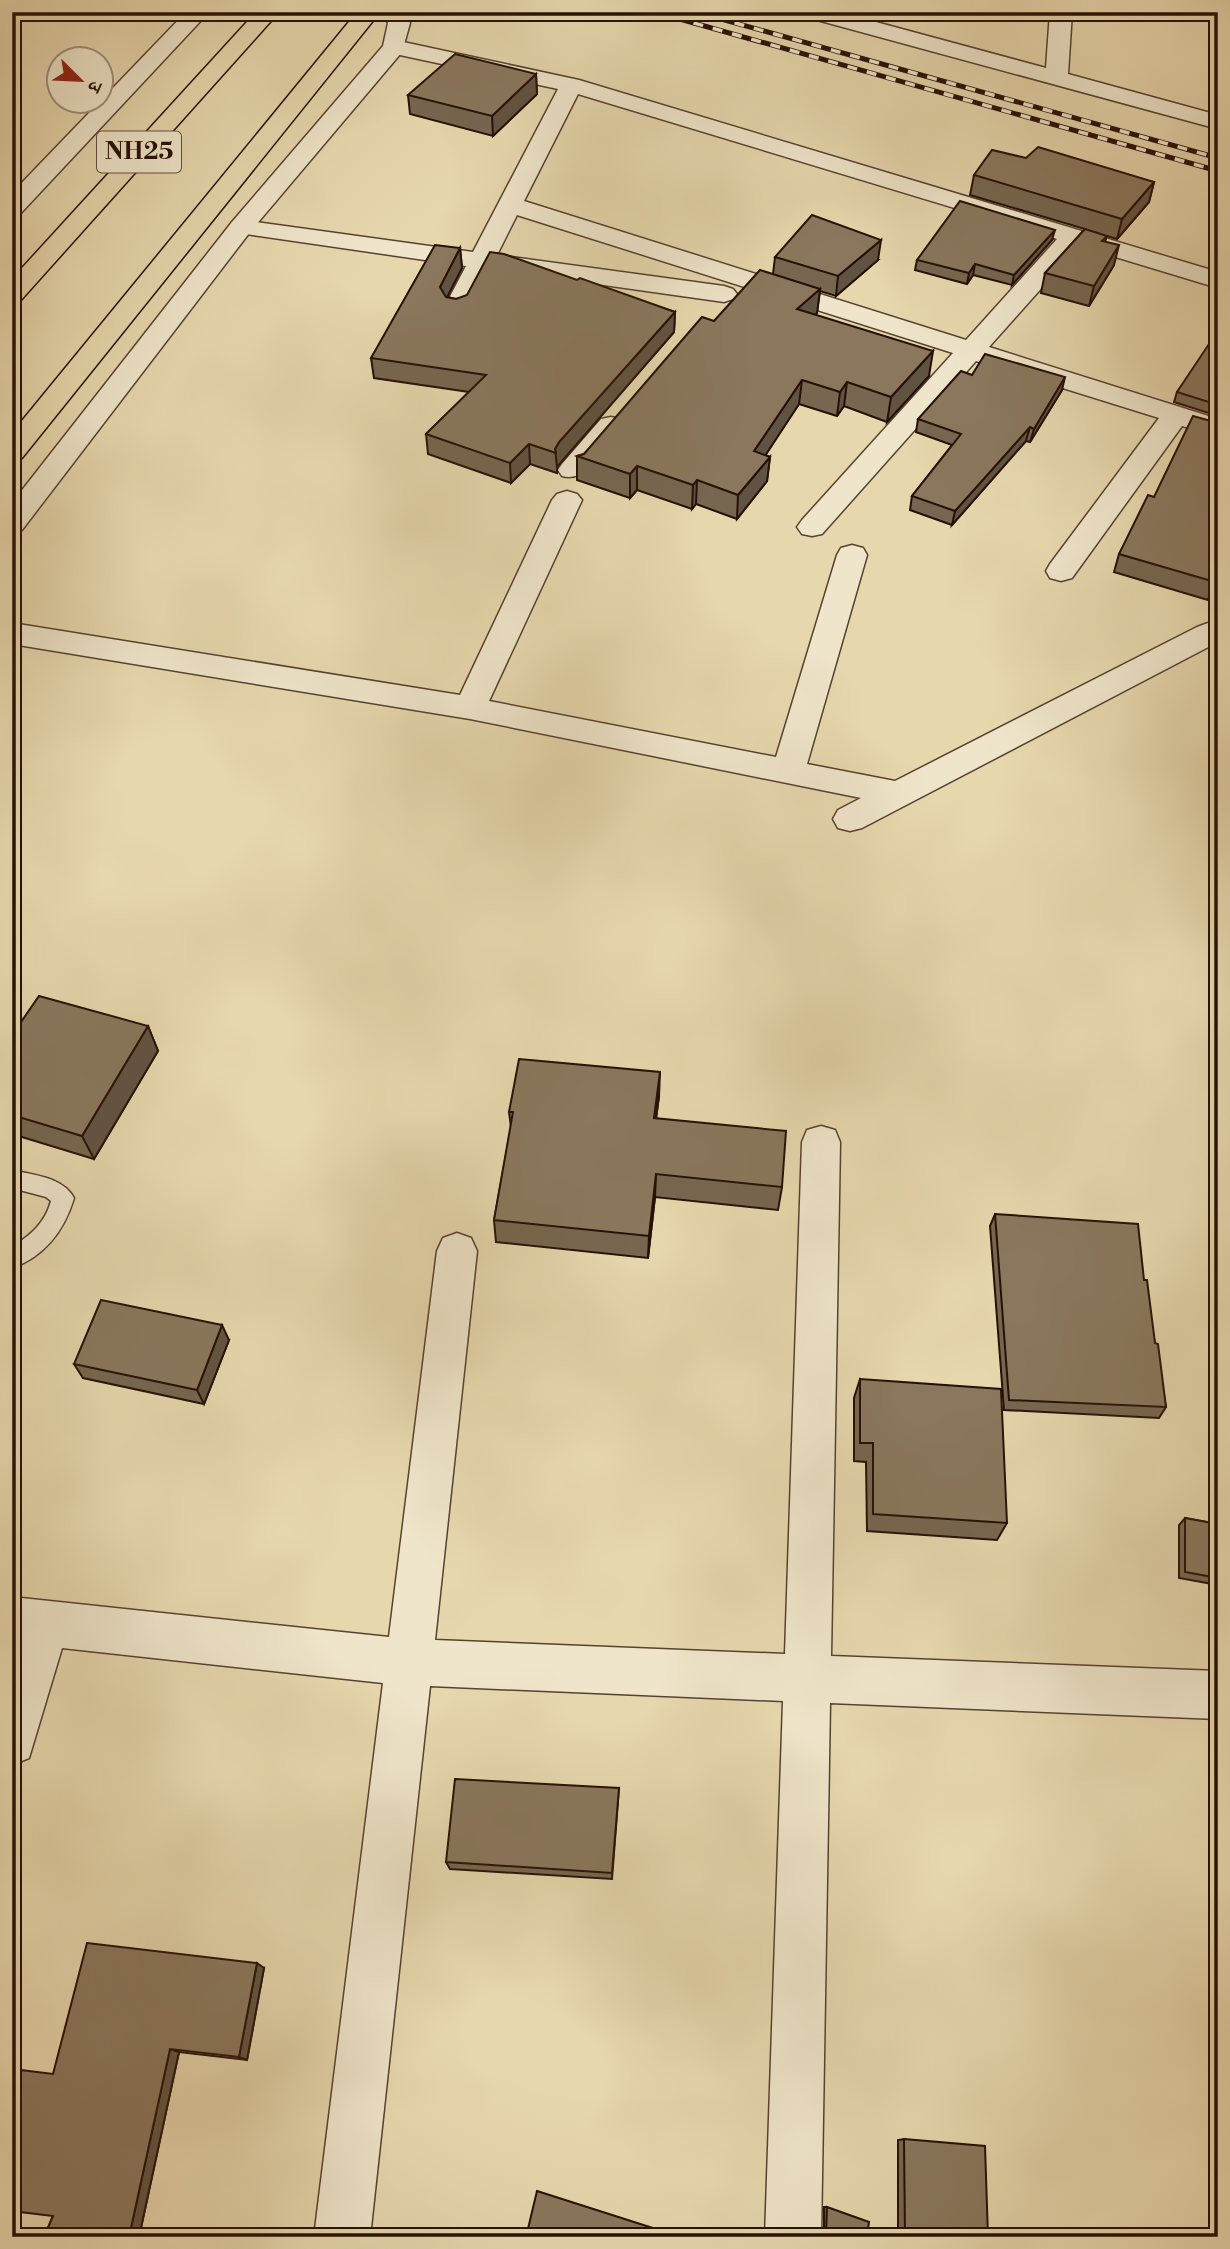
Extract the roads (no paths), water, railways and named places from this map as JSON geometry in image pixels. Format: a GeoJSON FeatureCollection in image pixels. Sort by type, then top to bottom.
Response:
{"type":"FeatureCollection","features":[{"type":"Feature","properties":{"kind":"highway","name":"NH25"},"geometry":{"type":"LineString","coordinates":[[12,295],[268,12]]}},
{"type":"Feature","properties":{"kind":"highway"},"geometry":{"type":"LineString","coordinates":[[12,452],[369,12]]}},
{"type":"Feature","properties":{"kind":"street"},"geometry":{"type":"LineString","coordinates":[[12,208],[198,12]]}},
{"type":"Feature","properties":{"kind":"street"},"geometry":{"type":"LineString","coordinates":[[12,523],[242,227],[394,47],[399,23],[392,12]]}},
{"type":"Feature","properties":{"kind":"street"},"geometry":{"type":"LineString","coordinates":[[814,12],[887,22],[1056,78],[1218,122]]}},
{"type":"Feature","properties":{"kind":"street"},"geometry":{"type":"LineString","coordinates":[[1056,78],[1061,12]]}},
{"type":"Feature","properties":{"kind":"street"},"geometry":{"type":"LineString","coordinates":[[394,47],[571,85],[1218,280]]}},
{"type":"Feature","properties":{"kind":"street"},"geometry":{"type":"LineString","coordinates":[[457,308],[571,85]]}},
{"type":"Feature","properties":{"kind":"street"},"geometry":{"type":"LineString","coordinates":[[510,205],[731,286],[971,350],[1218,428]]}},
{"type":"Feature","properties":{"kind":"street"},"geometry":{"type":"LineString","coordinates":[[242,227],[731,286]]}},
{"type":"Feature","properties":{"kind":"street"},"geometry":{"type":"LineString","coordinates":[[812,527],[1073,237]]}},
{"type":"Feature","properties":{"kind":"street"},"geometry":{"type":"LineString","coordinates":[[706,314],[731,286]]}},
{"type":"Feature","properties":{"kind":"street"},"geometry":{"type":"LineString","coordinates":[[572,470],[626,408]]}},
{"type":"Feature","properties":{"kind":"street"},"geometry":{"type":"LineString","coordinates":[[1061,571],[1177,415]]}},
{"type":"Feature","properties":{"kind":"street"},"geometry":{"type":"LineString","coordinates":[[470,708],[567,500]]}},
{"type":"Feature","properties":{"kind":"street"},"geometry":{"type":"LineString","coordinates":[[788,773],[852,555]]}},
{"type":"Feature","properties":{"kind":"street"},"geometry":{"type":"LineString","coordinates":[[12,634],[470,708],[899,794]]}},
{"type":"Feature","properties":{"kind":"street"},"geometry":{"type":"LineString","coordinates":[[850,819],[1208,634]]}},
{"type":"Feature","properties":{"kind":"street"},"geometry":{"type":"LineString","coordinates":[[793,2237],[821,1142]]}},
{"type":"Feature","properties":{"kind":"street"},"geometry":{"type":"LineString","coordinates":[[342,2237],[457,1251]]}},
{"type":"Feature","properties":{"kind":"street"},"geometry":{"type":"LineString","coordinates":[[12,1741],[29,1622],[409,1662],[1218,1695]]}},
{"type":"Feature","properties":{"kind":"lane"},"geometry":{"type":"LineString","coordinates":[[12,1179],[52,1189],[64,1198],[48,1233],[37,1244],[12,1258]]}},
{"type":"Feature","properties":{"kind":"railway"},"geometry":{"type":"LineString","coordinates":[[655,12],[1218,171]]}},
{"type":"Feature","properties":{"kind":"railway"},"geometry":{"type":"LineString","coordinates":[[696,12],[1218,158]]}}]}
